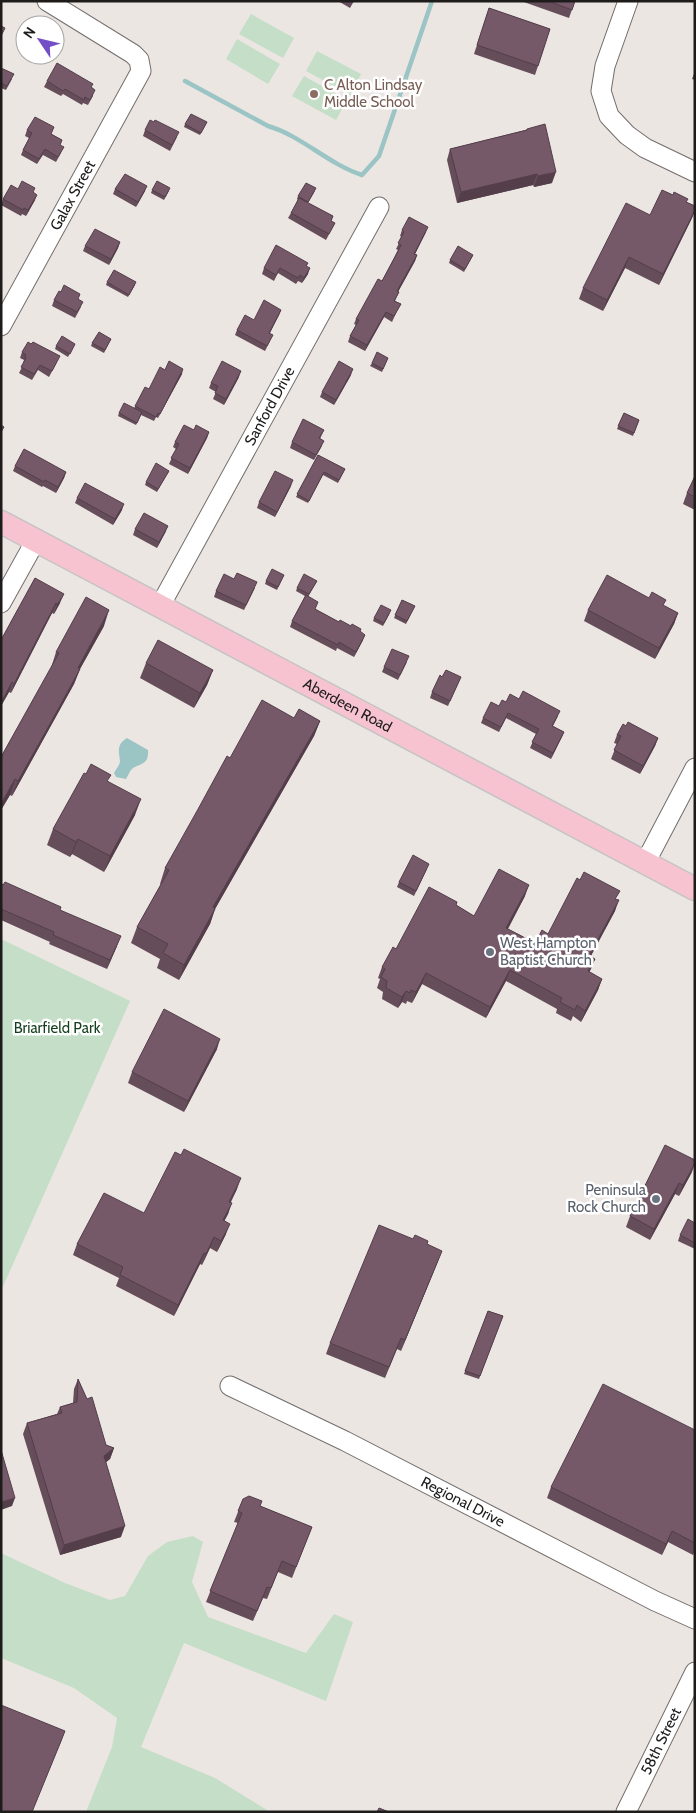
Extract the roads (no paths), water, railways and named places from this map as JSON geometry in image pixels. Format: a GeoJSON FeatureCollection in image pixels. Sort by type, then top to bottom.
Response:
{"type":"FeatureCollection","features":[{"type":"Feature","properties":{"kind":"main road","name":"Aberdeen Road"},"geometry":{"type":"LineString","coordinates":[[1,522],[695,888]]}},
{"type":"Feature","properties":{"kind":"street","name":"Galax Street"},"geometry":{"type":"LineString","coordinates":[[1,326],[140,75],[142,66],[133,54],[47,1]]}},
{"type":"Feature","properties":{"kind":"street"},"geometry":{"type":"LineString","coordinates":[[628,1],[605,66],[601,90],[608,116],[627,135],[645,148],[695,172]]}},
{"type":"Feature","properties":{"kind":"street","name":"Sanford Drive"},"geometry":{"type":"LineString","coordinates":[[160,606],[379,207]]}},
{"type":"Feature","properties":{"kind":"street"},"geometry":{"type":"LineString","coordinates":[[1,603],[36,540]]}},
{"type":"Feature","properties":{"kind":"street"},"geometry":{"type":"LineString","coordinates":[[645,863],[695,768]]}},
{"type":"Feature","properties":{"kind":"street","name":"Regional Drive"},"geometry":{"type":"LineString","coordinates":[[230,1386],[352,1445],[655,1601],[695,1619]]}},
{"type":"Feature","properties":{"kind":"street","name":"58th Street"},"geometry":{"type":"LineString","coordinates":[[626,1812],[695,1672]]}},
{"type":"Feature","properties":{"kind":"water"},"geometry":{"type":"Polygon","coordinates":[[[127,738],[148,750],[148,755],[146,761],[132,769],[126,779],[116,777],[114,773],[120,762],[119,751],[121,743],[127,738]]]}},
{"type":"Feature","properties":{"kind":"waterway"},"geometry":{"type":"LineString","coordinates":[[185,81],[268,126],[292,136],[338,164],[362,175],[379,156],[432,1]]}},
{"type":"Feature","properties":{"kind":"place","name":"C Alton Lindsay Middle School"},"geometry":{"type":"Point","coordinates":[314,94]}},
{"type":"Feature","properties":{"kind":"place","name":"West Hampton Baptist Church"},"geometry":{"type":"Point","coordinates":[490,952]}},
{"type":"Feature","properties":{"kind":"place","name":"Peninsula Rock Church"},"geometry":{"type":"Point","coordinates":[656,1199]}},
{"type":"Feature","properties":{"kind":"park label","name":"Briarfield Park"},"geometry":{"type":"Point","coordinates":[57,1028]}}]}
